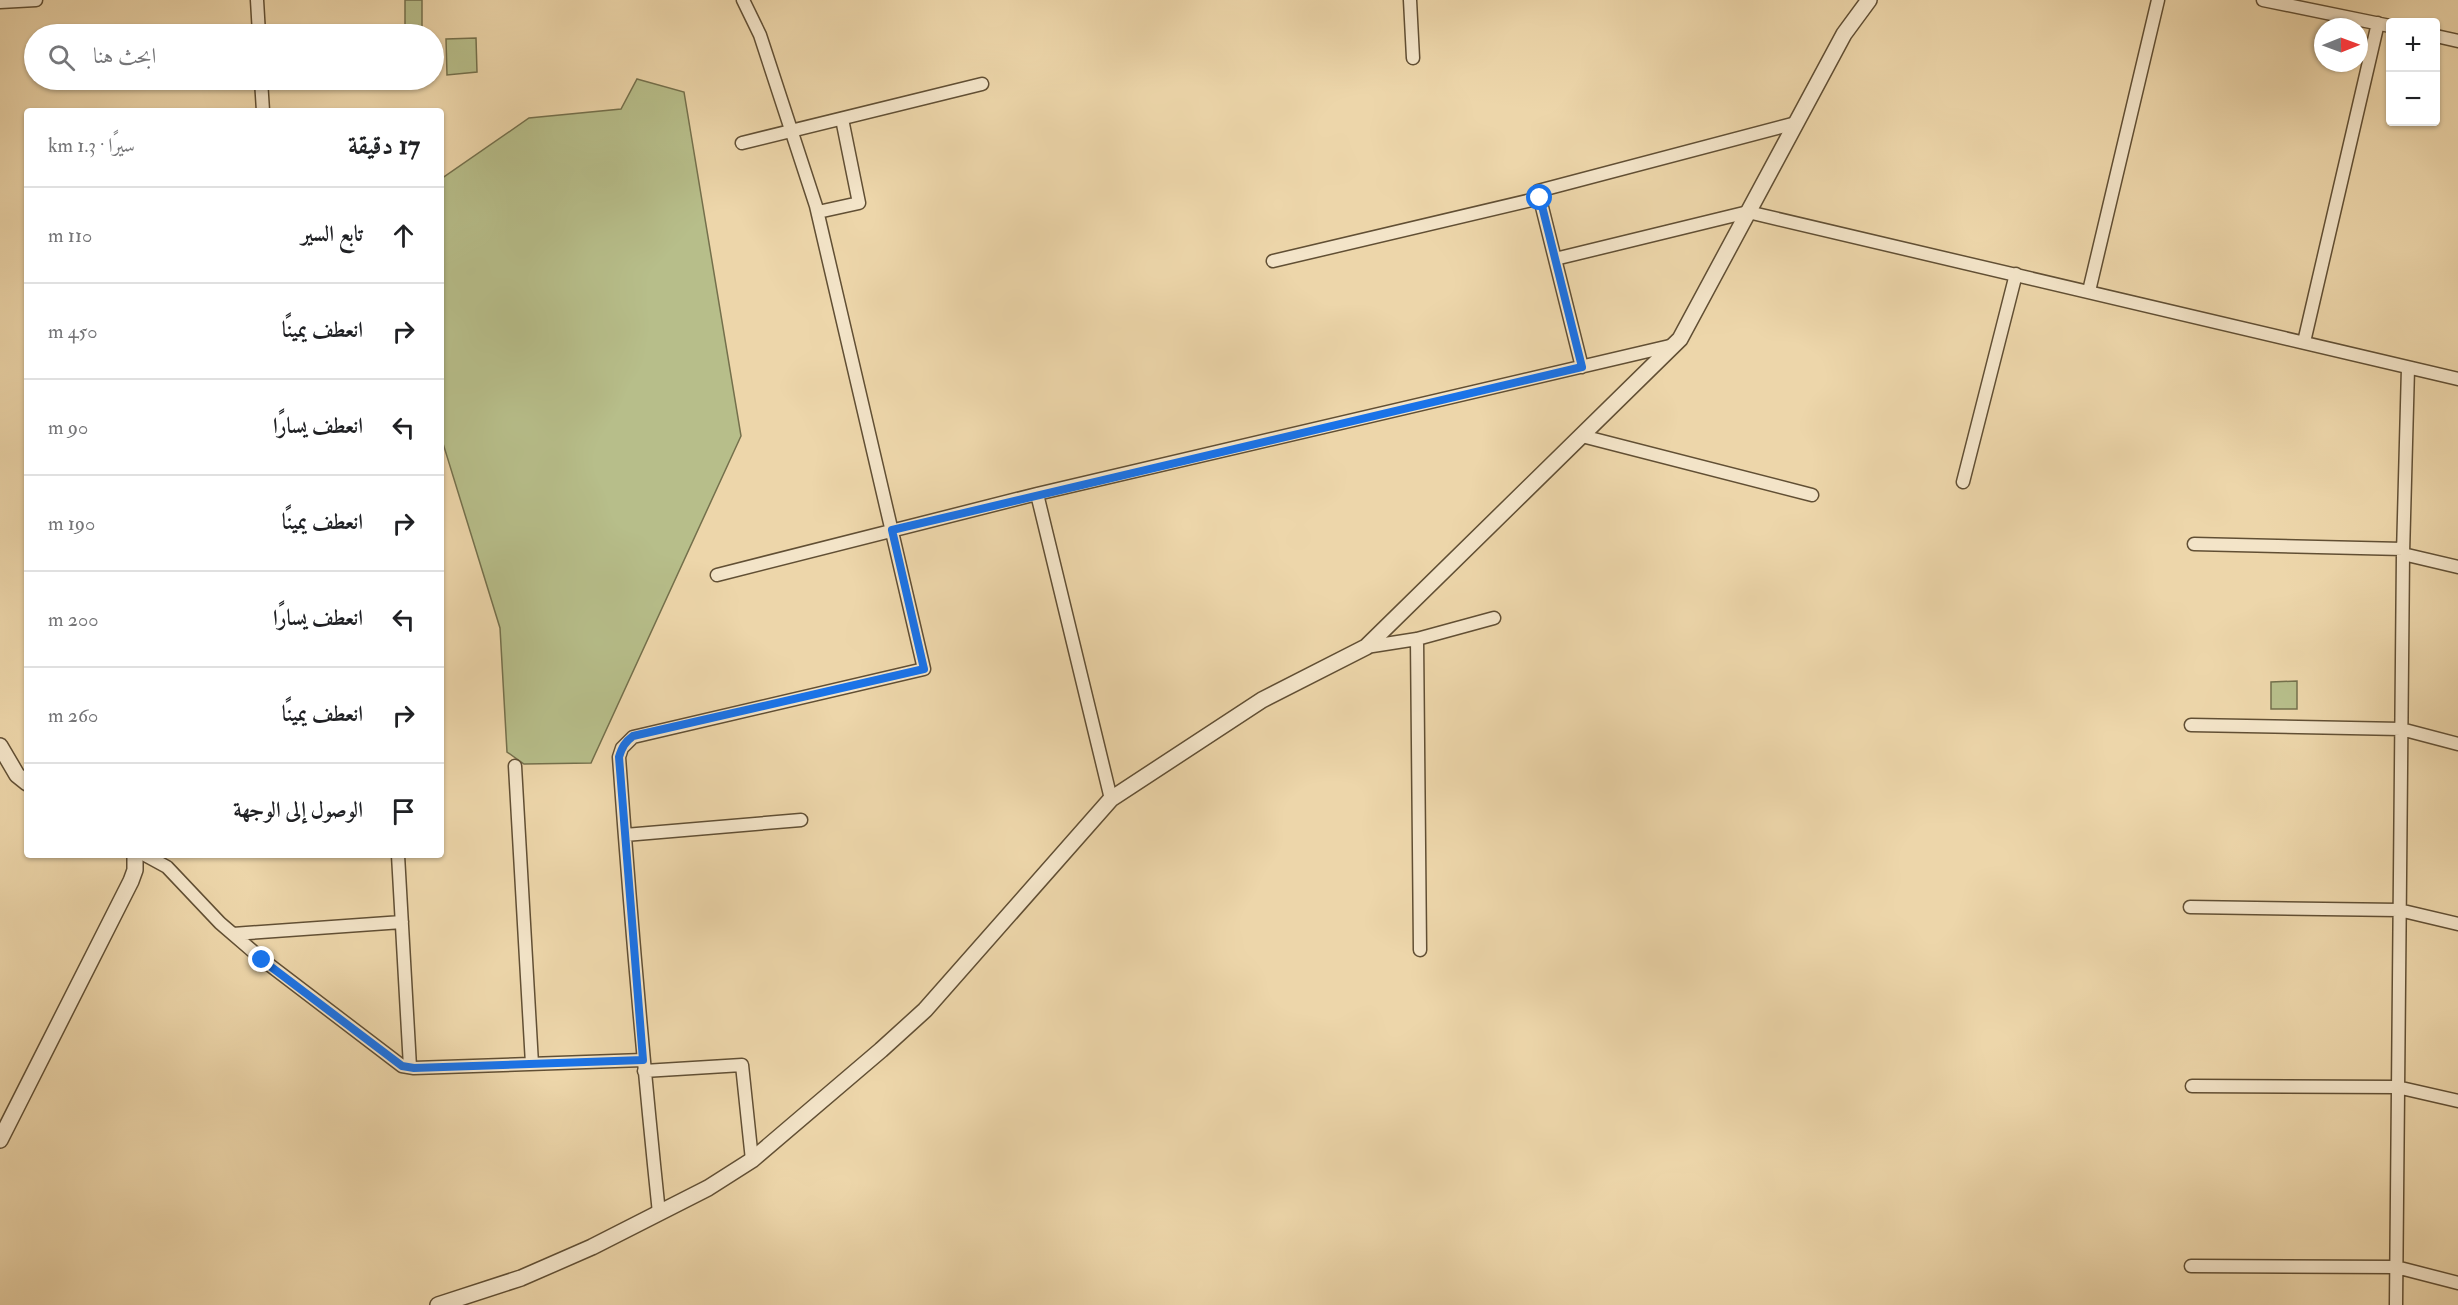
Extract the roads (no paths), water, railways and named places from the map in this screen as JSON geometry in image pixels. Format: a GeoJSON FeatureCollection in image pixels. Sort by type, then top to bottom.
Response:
{"type":"FeatureCollection","features":[{"type":"Feature","properties":{"kind":"street"},"geometry":{"type":"LineString","coordinates":[[0,2],[36,0]]}},
{"type":"Feature","properties":{"kind":"street"},"geometry":{"type":"LineString","coordinates":[[257,0],[258,24]]}},
{"type":"Feature","properties":{"kind":"street"},"geometry":{"type":"LineString","coordinates":[[659,1213],[625,835],[619,757],[622,748],[633,736],[924,669],[818,212],[760,35],[743,0]]}},
{"type":"Feature","properties":{"kind":"street"},"geometry":{"type":"LineString","coordinates":[[1410,0],[1413,58]]}},
{"type":"Feature","properties":{"kind":"street"},"geometry":{"type":"LineString","coordinates":[[438,1305],[521,1278],[592,1247],[708,1188],[752,1161],[925,1010],[1111,799],[1262,700],[1366,647],[1680,339],[1844,34],[1869,0]]}},
{"type":"Feature","properties":{"kind":"street"},"geometry":{"type":"LineString","coordinates":[[2089,291],[2158,0]]}},
{"type":"Feature","properties":{"kind":"street"},"geometry":{"type":"LineString","coordinates":[[2263,0],[2290,3],[2384,24],[2304,342]]}},
{"type":"Feature","properties":{"kind":"street"},"geometry":{"type":"LineString","coordinates":[[2440,37],[2458,40]]}},
{"type":"Feature","properties":{"kind":"street"},"geometry":{"type":"LineString","coordinates":[[742,143],[982,84]]}},
{"type":"Feature","properties":{"kind":"street"},"geometry":{"type":"LineString","coordinates":[[262,90],[263,108]]}},
{"type":"Feature","properties":{"kind":"street"},"geometry":{"type":"LineString","coordinates":[[818,212],[859,203],[842,119]]}},
{"type":"Feature","properties":{"kind":"street"},"geometry":{"type":"LineString","coordinates":[[1582,367],[1538,191],[1796,123]]}},
{"type":"Feature","properties":{"kind":"street"},"geometry":{"type":"LineString","coordinates":[[1274,261],[1540,198]]}},
{"type":"Feature","properties":{"kind":"street"},"geometry":{"type":"LineString","coordinates":[[1555,259],[1748,212],[2458,379]]}},
{"type":"Feature","properties":{"kind":"street"},"geometry":{"type":"LineString","coordinates":[[1963,482],[2016,274]]}},
{"type":"Feature","properties":{"kind":"street"},"geometry":{"type":"LineString","coordinates":[[717,574],[1037,494],[1674,345]]}},
{"type":"Feature","properties":{"kind":"street"},"geometry":{"type":"LineString","coordinates":[[2396,1305],[2403,551],[2408,368]]}},
{"type":"Feature","properties":{"kind":"street"},"geometry":{"type":"LineString","coordinates":[[1582,436],[1812,495]]}},
{"type":"Feature","properties":{"kind":"street"},"geometry":{"type":"LineString","coordinates":[[1037,494],[1111,799]]}},
{"type":"Feature","properties":{"kind":"street"},"geometry":{"type":"LineString","coordinates":[[2194,544],[2403,551],[2458,567]]}},
{"type":"Feature","properties":{"kind":"street"},"geometry":{"type":"LineString","coordinates":[[1366,647],[1417,639],[1494,618]]}},
{"type":"Feature","properties":{"kind":"street"},"geometry":{"type":"LineString","coordinates":[[1417,639],[1420,950]]}},
{"type":"Feature","properties":{"kind":"street"},"geometry":{"type":"LineString","coordinates":[[2191,725],[2401,729],[2458,744]]}},
{"type":"Feature","properties":{"kind":"street"},"geometry":{"type":"LineString","coordinates":[[0,746],[17,775],[24,781]]}},
{"type":"Feature","properties":{"kind":"street"},"geometry":{"type":"LineString","coordinates":[[515,766],[532,1064]]}},
{"type":"Feature","properties":{"kind":"street"},"geometry":{"type":"LineString","coordinates":[[625,835],[801,820]]}},
{"type":"Feature","properties":{"kind":"street"},"geometry":{"type":"LineString","coordinates":[[0,1140],[131,881],[135,870],[135,858]]}},
{"type":"Feature","properties":{"kind":"street"},"geometry":{"type":"LineString","coordinates":[[150,858],[167,867],[262,960],[394,1061],[410,1067],[532,1064],[742,1065],[752,1161]]}},
{"type":"Feature","properties":{"kind":"street"},"geometry":{"type":"LineString","coordinates":[[398,858],[410,1067]]}},
{"type":"Feature","properties":{"kind":"street"},"geometry":{"type":"LineString","coordinates":[[2190,907],[2399,910],[2458,924]]}},
{"type":"Feature","properties":{"kind":"street"},"geometry":{"type":"LineString","coordinates":[[233,934],[402,922]]}},
{"type":"Feature","properties":{"kind":"street"},"geometry":{"type":"LineString","coordinates":[[2192,1086],[2397,1087],[2458,1101]]}},
{"type":"Feature","properties":{"kind":"street"},"geometry":{"type":"LineString","coordinates":[[2191,1266],[2396,1267],[2458,1283]]}}]}
